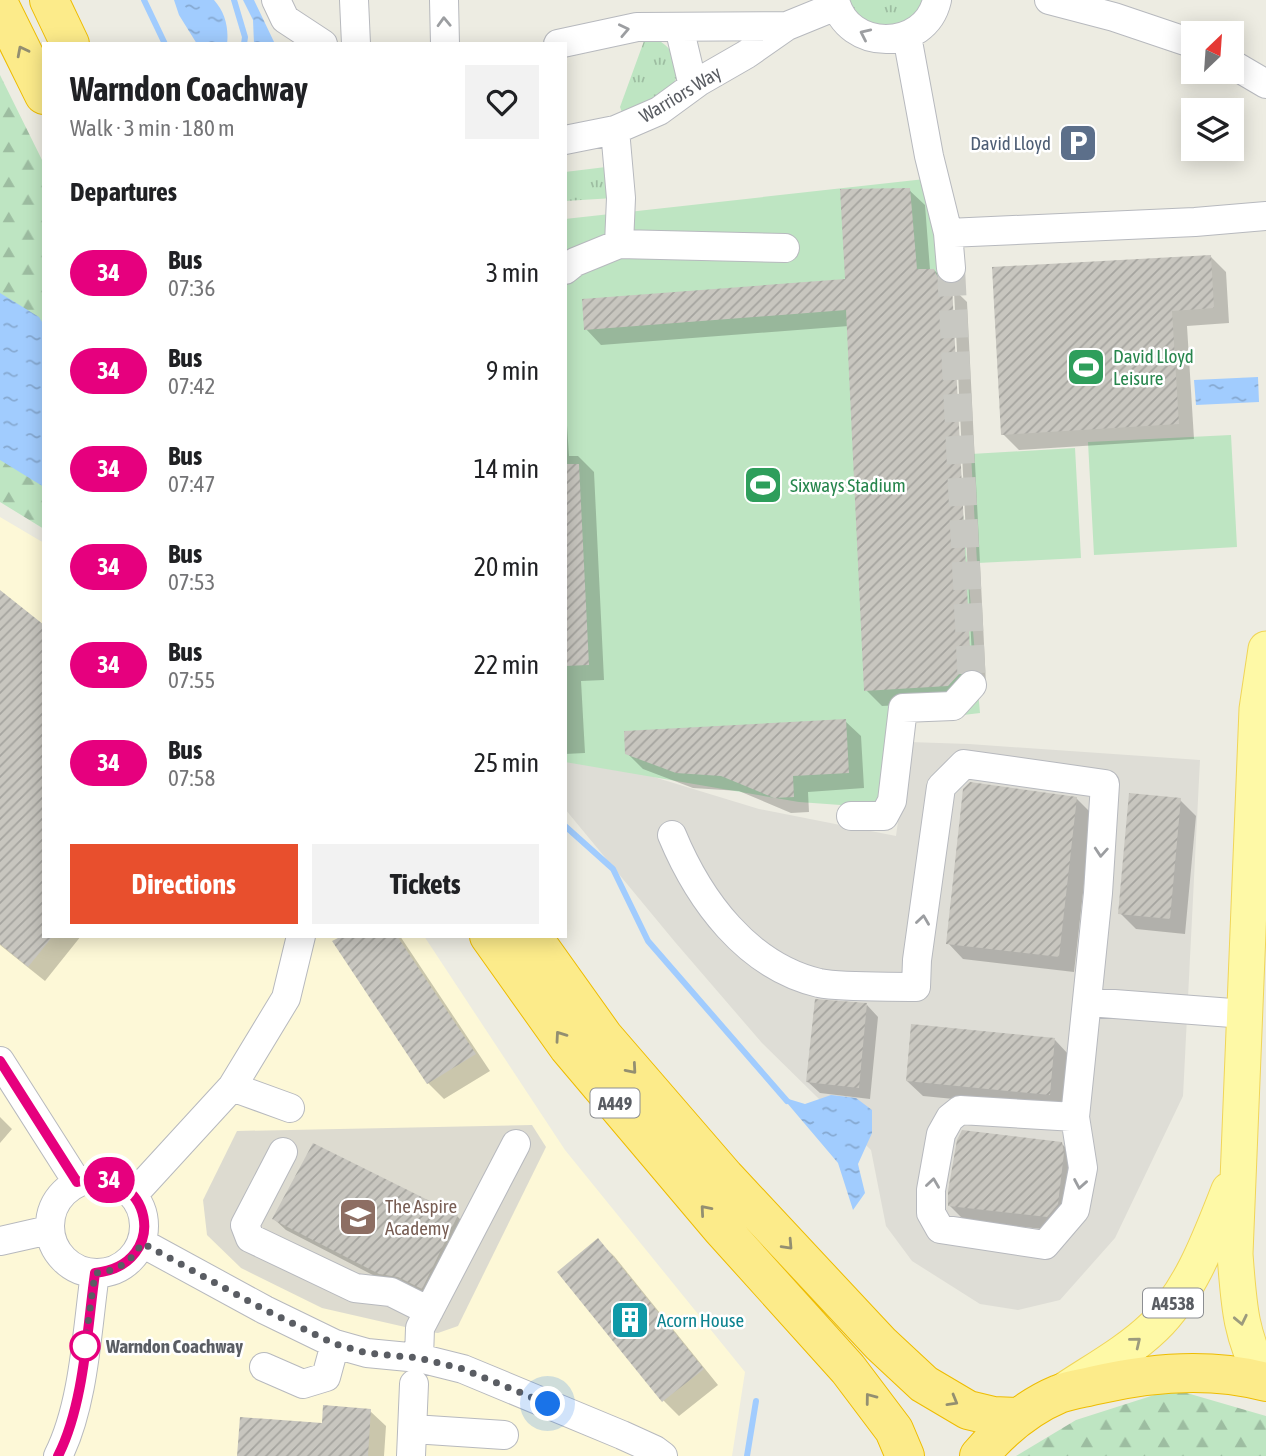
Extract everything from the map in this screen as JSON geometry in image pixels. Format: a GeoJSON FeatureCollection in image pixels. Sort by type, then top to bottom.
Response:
{"type":"FeatureCollection","features":[{"type":"Feature","properties":{"kind":"highway"},"geometry":{"type":"LineString","coordinates":[[49,0],[69,42]]}},
{"type":"Feature","properties":{"kind":"highway"},"geometry":{"type":"LineString","coordinates":[[0,6],[42,92]]}},
{"type":"Feature","properties":{"kind":"highway","name":"A449"},"geometry":{"type":"LineString","coordinates":[[490,938],[568,1047],[721,1228],[848,1369],[894,1430],[905,1456]]}},
{"type":"Feature","properties":{"kind":"highway","name":"A449"},"geometry":{"type":"LineString","coordinates":[[533,938],[612,1047],[725,1177],[881,1344],[924,1384],[968,1410],[993,1416],[1019,1417]]}},
{"type":"Feature","properties":{"kind":"highway"},"geometry":{"type":"LineString","coordinates":[[979,1456],[1019,1417],[1059,1394],[1121,1379],[1176,1373],[1208,1372],[1265,1382]]}},
{"type":"Feature","properties":{"kind":"main road","name":"A4538"},"geometry":{"type":"LineString","coordinates":[[1265,1382],[1249,1350],[1239,1316],[1235,1254],[1245,1014],[1259,822],[1257,709],[1266,649]]}},
{"type":"Feature","properties":{"kind":"main road","name":"A4538"},"geometry":{"type":"LineString","coordinates":[[1059,1394],[1155,1327],[1184,1290],[1208,1242],[1237,1171]]}},
{"type":"Feature","properties":{"kind":"street"},"geometry":{"type":"LineString","coordinates":[[276,0],[285,19],[320,42]]}},
{"type":"Feature","properties":{"kind":"street"},"geometry":{"type":"LineString","coordinates":[[354,0],[356,42]]}},
{"type":"Feature","properties":{"kind":"street"},"geometry":{"type":"LineString","coordinates":[[444,0],[445,42]]}},
{"type":"Feature","properties":{"kind":"street"},"geometry":{"type":"LineString","coordinates":[[836,3],[850,26],[871,38],[895,40],[919,29],[929,19],[937,0]]}},
{"type":"Feature","properties":{"kind":"street"},"geometry":{"type":"LineString","coordinates":[[1049,0],[1114,17],[1181,40]]}},
{"type":"Feature","properties":{"kind":"street","name":"Warriors Way"},"geometry":{"type":"LineString","coordinates":[[567,140],[615,131],[659,111],[786,26],[836,3]]}},
{"type":"Feature","properties":{"kind":"street","name":"Warriors Way"},"geometry":{"type":"LineString","coordinates":[[567,42],[637,27],[786,26]]}},
{"type":"Feature","properties":{"kind":"street"},"geometry":{"type":"LineString","coordinates":[[679,27],[693,86]]}},
{"type":"Feature","properties":{"kind":"street"},"geometry":{"type":"LineString","coordinates":[[906,36],[929,156],[948,233],[951,268]]}},
{"type":"Feature","properties":{"kind":"street"},"geometry":{"type":"LineString","coordinates":[[1244,71],[1266,84]]}},
{"type":"Feature","properties":{"kind":"street"},"geometry":{"type":"LineString","coordinates":[[615,131],[621,198],[619,244]]}},
{"type":"Feature","properties":{"kind":"street"},"geometry":{"type":"LineString","coordinates":[[948,233],[1195,222],[1266,216]]}},
{"type":"Feature","properties":{"kind":"street"},"geometry":{"type":"LineString","coordinates":[[567,268],[575,262],[619,244],[785,248]]}},
{"type":"Feature","properties":{"kind":"street"},"geometry":{"type":"LineString","coordinates":[[851,816],[884,816],[892,801],[903,708],[953,706],[972,685]]}},
{"type":"Feature","properties":{"kind":"street"},"geometry":{"type":"LineString","coordinates":[[672,835],[686,868],[705,900],[731,930],[756,952],[784,969],[822,984],[916,988],[917,960],[941,788],[964,764],[1105,784],[1098,893],[1075,1116],[1083,1167],[1075,1210],[1045,1245],[940,1228],[931,1213],[931,1190],[941,1134],[950,1118],[960,1110],[1075,1116]]}},
{"type":"Feature","properties":{"kind":"street"},"geometry":{"type":"LineString","coordinates":[[133,1195],[232,1087],[286,998],[301,938]]}},
{"type":"Feature","properties":{"kind":"street"},"geometry":{"type":"LineString","coordinates":[[1088,1002],[1245,1014]]}},
{"type":"Feature","properties":{"kind":"street"},"geometry":{"type":"LineString","coordinates":[[0,1061],[77,1182]]}},
{"type":"Feature","properties":{"kind":"street"},"geometry":{"type":"LineString","coordinates":[[232,1087],[290,1108]]}},
{"type":"Feature","properties":{"kind":"street"},"geometry":{"type":"LineString","coordinates":[[504,1435],[412,1442],[420,1328],[516,1144]]}},
{"type":"Feature","properties":{"kind":"street"},"geometry":{"type":"LineString","coordinates":[[284,1153],[245,1224],[250,1238],[355,1287],[391,1292],[429,1311]]}},
{"type":"Feature","properties":{"kind":"street"},"geometry":{"type":"LineString","coordinates":[[107,1180],[121,1185],[140,1205],[145,1230],[142,1243],[134,1256],[123,1266],[110,1272],[95,1273],[68,1264],[58,1254],[49,1230],[51,1213],[57,1201],[77,1182],[107,1180]]}},
{"type":"Feature","properties":{"kind":"street"},"geometry":{"type":"LineString","coordinates":[[0,1241],[49,1230]]}},
{"type":"Feature","properties":{"kind":"street"},"geometry":{"type":"LineString","coordinates":[[142,1243],[265,1310],[335,1344],[416,1371],[463,1369],[659,1453]]}},
{"type":"Feature","properties":{"kind":"street"},"geometry":{"type":"LineString","coordinates":[[58,1456],[81,1379],[95,1273]]}},
{"type":"Feature","properties":{"kind":"street"},"geometry":{"type":"LineString","coordinates":[[264,1367],[303,1384],[326,1377],[335,1344]]}},
{"type":"Feature","properties":{"kind":"shaded area"},"geometry":{"type":"Polygon","coordinates":[[[0,517],[42,542],[42,938],[425,938],[565,1150],[745,1372],[732,1456],[0,1456],[0,517]]]}},
{"type":"Feature","properties":{"kind":"shaded area"},"geometry":{"type":"Polygon","coordinates":[[[909,742],[1200,760],[1183,1096],[1115,1238],[1060,1300],[1018,1310],[980,1304],[912,1261],[886,1226],[871,1150],[762,1043],[567,811],[567,762],[598,760],[759,809],[896,836],[909,742]]]}},
{"type":"Feature","properties":{"kind":"shaded area","name":"The Aspire Academy"},"geometry":{"type":"Polygon","coordinates":[[[532,1125],[546,1147],[458,1326],[438,1333],[322,1308],[241,1268],[207,1235],[203,1200],[237,1131],[532,1125]]]}},
{"type":"Feature","properties":{"kind":"green space"},"geometry":{"type":"Polygon","coordinates":[[[848,0],[923,0],[915,14],[905,22],[880,27],[857,16],[848,0]]]}},
{"type":"Feature","properties":{"kind":"green space"},"geometry":{"type":"Polygon","coordinates":[[[650,37],[672,52],[677,68],[673,85],[663,96],[623,115],[620,107],[644,41],[650,37]]]}},
{"type":"Feature","properties":{"kind":"green space"},"geometry":{"type":"Polygon","coordinates":[[[0,75],[42,160],[42,528],[0,502],[0,75]]]}},
{"type":"Feature","properties":{"kind":"green space"},"geometry":{"type":"Polygon","coordinates":[[[614,166],[614,198],[567,201],[567,172],[614,166]]]}},
{"type":"Feature","properties":{"kind":"green space","name":"Sixways Stadium"},"geometry":{"type":"Polygon","coordinates":[[[925,179],[941,256],[980,713],[888,724],[882,808],[799,802],[567,762],[567,219],[925,179]]]}},
{"type":"Feature","properties":{"kind":"green space"},"geometry":{"type":"Polygon","coordinates":[[[1231,435],[1237,547],[1094,555],[1088,442],[1231,435]]]}},
{"type":"Feature","properties":{"kind":"green space"},"geometry":{"type":"Polygon","coordinates":[[[1075,448],[1081,558],[977,563],[971,454],[1075,448]]]}},
{"type":"Feature","properties":{"kind":"green space"},"geometry":{"type":"Polygon","coordinates":[[[1173,1389],[1266,1416],[1266,1456],[1016,1456],[1076,1420],[1173,1389]]]}},
{"type":"Feature","properties":{"kind":"water"},"geometry":{"type":"Polygon","coordinates":[[[174,0],[214,0],[225,20],[227,42],[196,42],[179,15],[174,0]]]}},
{"type":"Feature","properties":{"kind":"water"},"geometry":{"type":"Polygon","coordinates":[[[243,0],[254,0],[274,42],[254,42],[253,20],[243,0]]]}},
{"type":"Feature","properties":{"kind":"water"},"geometry":{"type":"Polygon","coordinates":[[[0,293],[39,317],[42,322],[42,486],[0,460],[0,293]]]}},
{"type":"Feature","properties":{"kind":"water"},"geometry":{"type":"Polygon","coordinates":[[[1258,377],[1259,402],[1196,405],[1194,380],[1258,377]]]}},
{"type":"Feature","properties":{"kind":"water"},"geometry":{"type":"Polygon","coordinates":[[[831,1095],[856,1098],[872,1110],[872,1133],[858,1164],[865,1193],[853,1210],[838,1163],[782,1097],[805,1104],[831,1095]]]}},
{"type":"Feature","properties":{"kind":"building"},"geometry":{"type":"Polygon","coordinates":[[[910,188],[917,269],[934,269],[938,278],[952,284],[971,669],[960,673],[948,686],[864,691],[846,310],[584,330],[582,299],[845,279],[840,189],[910,188]]]}},
{"type":"Feature","properties":{"kind":"building","name":"David Lloyd Leisure"},"geometry":{"type":"Polygon","coordinates":[[[1211,255],[1214,308],[1172,311],[1179,424],[1001,435],[992,267],[1211,255]]]}},
{"type":"Feature","properties":{"kind":"building"},"geometry":{"type":"Polygon","coordinates":[[[567,464],[579,464],[589,665],[567,666],[567,464]]]}},
{"type":"Feature","properties":{"kind":"building"},"geometry":{"type":"Polygon","coordinates":[[[0,590],[42,623],[42,938],[51,938],[28,967],[0,944],[0,590]]]}},
{"type":"Feature","properties":{"kind":"building"},"geometry":{"type":"Polygon","coordinates":[[[846,719],[849,773],[793,776],[794,797],[774,798],[721,776],[676,773],[625,754],[624,731],[846,719]]]}},
{"type":"Feature","properties":{"kind":"building"},"geometry":{"type":"Polygon","coordinates":[[[970,782],[1077,797],[1059,957],[946,944],[963,789],[970,782]]]}},
{"type":"Feature","properties":{"kind":"building"},"geometry":{"type":"Polygon","coordinates":[[[1129,793],[1181,798],[1170,919],[1118,914],[1129,793]]]}},
{"type":"Feature","properties":{"kind":"building"},"geometry":{"type":"Polygon","coordinates":[[[338,938],[398,938],[476,1054],[427,1084],[332,941],[338,938]]]}},
{"type":"Feature","properties":{"kind":"building"},"geometry":{"type":"Polygon","coordinates":[[[815,999],[867,1003],[859,1088],[806,1082],[815,999]]]}},
{"type":"Feature","properties":{"kind":"building"},"geometry":{"type":"Polygon","coordinates":[[[911,1024],[1055,1038],[1050,1095],[906,1081],[911,1024]]]}},
{"type":"Feature","properties":{"kind":"building"},"geometry":{"type":"Polygon","coordinates":[[[962,1130],[1062,1142],[1064,1153],[1058,1204],[1047,1217],[948,1206],[957,1140],[962,1130]]]}},
{"type":"Feature","properties":{"kind":"building"},"geometry":{"type":"Polygon","coordinates":[[[313,1143],[458,1215],[422,1289],[398,1277],[379,1274],[272,1219],[313,1143]]]}},
{"type":"Feature","properties":{"kind":"building","name":"Acorn House"},"geometry":{"type":"Polygon","coordinates":[[[598,1238],[704,1369],[662,1402],[557,1272],[598,1238]]]}},
{"type":"Feature","properties":{"kind":"building"},"geometry":{"type":"Polygon","coordinates":[[[323,1405],[371,1409],[368,1456],[237,1456],[240,1417],[322,1423],[323,1405]]]}},
{"type":"Feature","properties":{"kind":"waterway"},"geometry":{"type":"LineString","coordinates":[[144,0],[164,42]]}},
{"type":"Feature","properties":{"kind":"waterway"},"geometry":{"type":"LineString","coordinates":[[234,0],[244,42]]}},
{"type":"Feature","properties":{"kind":"waterway"},"geometry":{"type":"LineString","coordinates":[[567,828],[613,869],[648,941],[787,1101]]}},
{"type":"Feature","properties":{"kind":"waterway"},"geometry":{"type":"LineString","coordinates":[[747,1456],[756,1401]]}},
{"type":"Feature","properties":{"kind":"tunnel"},"geometry":{"type":"LineString","coordinates":[[951,268],[972,685]]}},
{"type":"Feature","properties":{"kind":"bus line","name":"34"},"geometry":{"type":"LineString","coordinates":[[0,1061],[77,1182],[107,1180],[121,1185],[133,1195],[144,1217],[142,1243],[134,1256],[123,1266],[110,1272],[95,1273],[81,1379],[58,1456]]}},
{"type":"Feature","properties":{"kind":"place","name":"David Lloyd"},"geometry":{"type":"Point","coordinates":[1078,143]}},
{"type":"Feature","properties":{"kind":"place","name":"David Lloyd Leisure"},"geometry":{"type":"Point","coordinates":[1086,367]}},
{"type":"Feature","properties":{"kind":"place","name":"Sixways Stadium"},"geometry":{"type":"Point","coordinates":[763,485]}},
{"type":"Feature","properties":{"kind":"place","name":"The Aspire Academy"},"geometry":{"type":"Point","coordinates":[358,1217]}},
{"type":"Feature","properties":{"kind":"place","name":"Acorn House"},"geometry":{"type":"Point","coordinates":[630,1320]}},
{"type":"Feature","properties":{"kind":"place","name":"Warndon Coachway"},"geometry":{"type":"Point","coordinates":[85,1346]}},
{"type":"Feature","properties":{"kind":"route"},"geometry":{"type":"LineString","coordinates":[[85,1346],[84,1352],[95,1273],[110,1272],[123,1266],[134,1256],[142,1243],[265,1310],[335,1344],[367,1353],[419,1358],[463,1369],[548,1404]]}}]}
